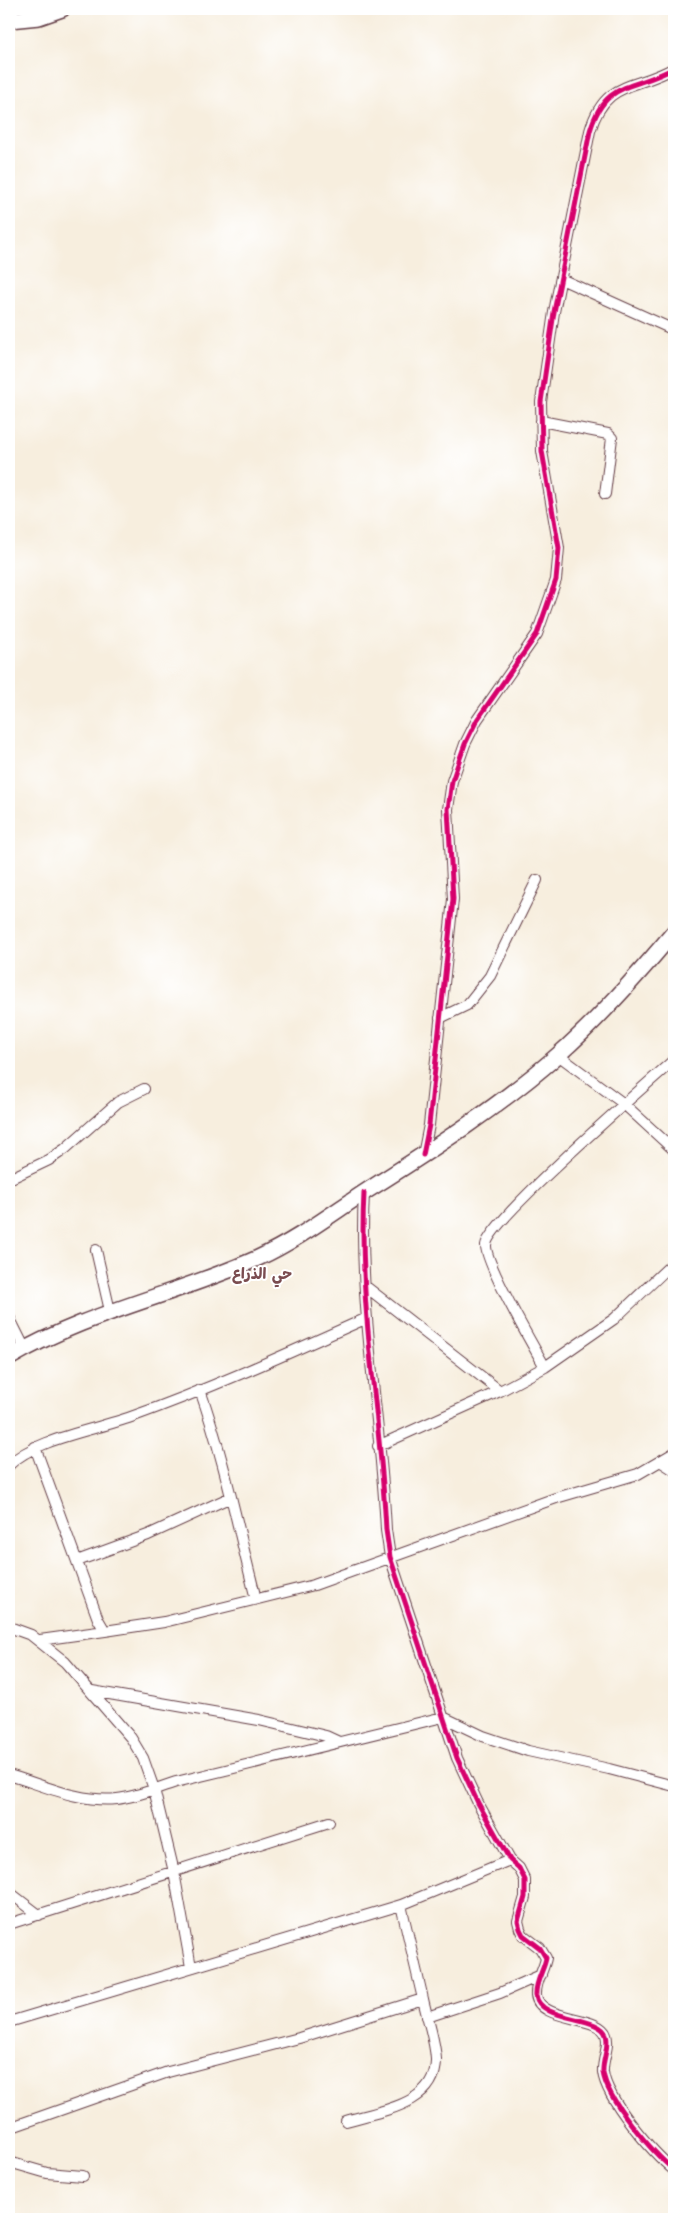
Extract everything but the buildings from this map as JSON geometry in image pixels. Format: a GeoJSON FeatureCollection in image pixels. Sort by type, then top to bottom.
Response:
{"type":"FeatureCollection","features":[{"type":"Feature","properties":{"kind":"main road"},"geometry":{"type":"LineString","coordinates":[[9,20],[52,10]]}},
{"type":"Feature","properties":{"kind":"main road"},"geometry":{"type":"LineString","coordinates":[[9,1358],[110,1311],[221,1274],[260,1257],[327,1220],[510,1093],[558,1055],[610,1003],[674,932]]}},
{"type":"Feature","properties":{"kind":"street"},"geometry":{"type":"LineString","coordinates":[[423,1155],[429,1125],[453,898],[448,808],[452,781],[465,744],[477,720],[537,634],[556,580],[559,548],[542,451],[541,421],[544,377],[590,131],[598,108],[620,89],[674,68]]}},
{"type":"Feature","properties":{"kind":"street"},"geometry":{"type":"LineString","coordinates":[[561,279],[674,330]]}},
{"type":"Feature","properties":{"kind":"street"},"geometry":{"type":"LineString","coordinates":[[541,421],[608,434],[612,438],[605,494]]}},
{"type":"Feature","properties":{"kind":"street"},"geometry":{"type":"LineString","coordinates":[[440,1018],[467,1005],[490,976],[537,880]]}},
{"type":"Feature","properties":{"kind":"street"},"geometry":{"type":"LineString","coordinates":[[558,1055],[624,1104],[674,1150]]}},
{"type":"Feature","properties":{"kind":"street"},"geometry":{"type":"LineString","coordinates":[[545,1367],[504,1292],[486,1251],[489,1235],[500,1222],[624,1104],[674,1060]]}},
{"type":"Feature","properties":{"kind":"street"},"geometry":{"type":"LineString","coordinates":[[9,1179],[49,1160],[65,1149],[118,1102],[144,1089]]}},
{"type":"Feature","properties":{"kind":"street"},"geometry":{"type":"LineString","coordinates":[[364,1193],[362,1216],[367,1318],[390,1558],[457,1758],[478,1803],[510,1860],[519,1868],[526,1886],[525,1897],[519,1914],[520,1929],[523,1935],[540,1948],[546,1958],[536,1994],[538,2000],[543,2006],[605,2031],[607,2043],[603,2060],[603,2074],[608,2088],[618,2106],[674,2170]]}},
{"type":"Feature","properties":{"kind":"street"},"geometry":{"type":"LineString","coordinates":[[96,1250],[110,1311]]}},
{"type":"Feature","properties":{"kind":"street"},"geometry":{"type":"LineString","coordinates":[[378,1446],[500,1391],[545,1367],[614,1319],[674,1262]]}},
{"type":"Feature","properties":{"kind":"street"},"geometry":{"type":"LineString","coordinates":[[365,1286],[500,1391]]}},
{"type":"Feature","properties":{"kind":"street"},"geometry":{"type":"LineString","coordinates":[[9,1317],[25,1349]]}},
{"type":"Feature","properties":{"kind":"street"},"geometry":{"type":"LineString","coordinates":[[9,1465],[18,1456],[35,1447],[131,1417],[245,1372],[367,1318]]}},
{"type":"Feature","properties":{"kind":"street"},"geometry":{"type":"LineString","coordinates":[[200,1390],[222,1457],[230,1497],[256,1599]]}},
{"type":"Feature","properties":{"kind":"street"},"geometry":{"type":"LineString","coordinates":[[35,1447],[77,1562],[105,1631]]}},
{"type":"Feature","properties":{"kind":"street"},"geometry":{"type":"LineString","coordinates":[[40,1640],[164,1622],[314,1585],[556,1498],[638,1474],[674,1453]]}},
{"type":"Feature","properties":{"kind":"street"},"geometry":{"type":"LineString","coordinates":[[660,1461],[674,1470]]}},
{"type":"Feature","properties":{"kind":"street"},"geometry":{"type":"LineString","coordinates":[[77,1562],[148,1535],[230,1497]]}},
{"type":"Feature","properties":{"kind":"street"},"geometry":{"type":"LineString","coordinates":[[9,1628],[26,1632],[40,1640],[65,1662],[131,1738],[143,1758],[154,1789],[174,1872],[191,1967]]}},
{"type":"Feature","properties":{"kind":"street"},"geometry":{"type":"LineString","coordinates":[[92,1691],[259,1720],[326,1736],[339,1742]]}},
{"type":"Feature","properties":{"kind":"street"},"geometry":{"type":"LineString","coordinates":[[9,1774],[90,1799],[116,1799],[176,1782],[443,1718],[509,1745],[550,1757],[609,1769],[674,1786]]}},
{"type":"Feature","properties":{"kind":"street"},"geometry":{"type":"LineString","coordinates":[[9,1924],[329,1822]]}},
{"type":"Feature","properties":{"kind":"street"},"geometry":{"type":"LineString","coordinates":[[9,2022],[401,1905],[510,1860]]}},
{"type":"Feature","properties":{"kind":"street"},"geometry":{"type":"LineString","coordinates":[[9,1892],[39,1915]]}},
{"type":"Feature","properties":{"kind":"street"},"geometry":{"type":"LineString","coordinates":[[346,2121],[409,2102],[430,2084],[434,2074],[436,2058],[401,1905]]}},
{"type":"Feature","properties":{"kind":"street"},"geometry":{"type":"LineString","coordinates":[[427,2017],[500,1994],[541,1975]]}},
{"type":"Feature","properties":{"kind":"street"},"geometry":{"type":"LineString","coordinates":[[9,2128],[168,2072],[290,2041],[423,1999]]}},
{"type":"Feature","properties":{"kind":"street"},"geometry":{"type":"LineString","coordinates":[[9,2162],[47,2173],[84,2176]]}},
{"type":"Feature","properties":{"kind":"cycle path"},"geometry":{"type":"LineString","coordinates":[[423,1155],[429,1125],[453,899],[448,809],[452,781],[465,744],[477,720],[537,634],[556,580],[559,548],[542,451],[541,402],[554,312],[590,131],[596,114],[604,102],[613,94],[623,88],[674,68]]}},
{"type":"Feature","properties":{"kind":"cycle path"},"geometry":{"type":"LineString","coordinates":[[364,1193],[364,1278],[390,1557],[457,1758],[478,1803],[510,1860],[519,1868],[525,1880],[525,1897],[518,1921],[523,1935],[540,1948],[546,1958],[536,1990],[540,2004],[547,2010],[593,2024],[606,2035],[607,2048],[603,2072],[612,2096],[643,2139],[674,2170]]}},
{"type":"Feature","properties":{"kind":"district","name":"حي الذراع"},"geometry":{"type":"Point","coordinates":[262,1273]}}]}
